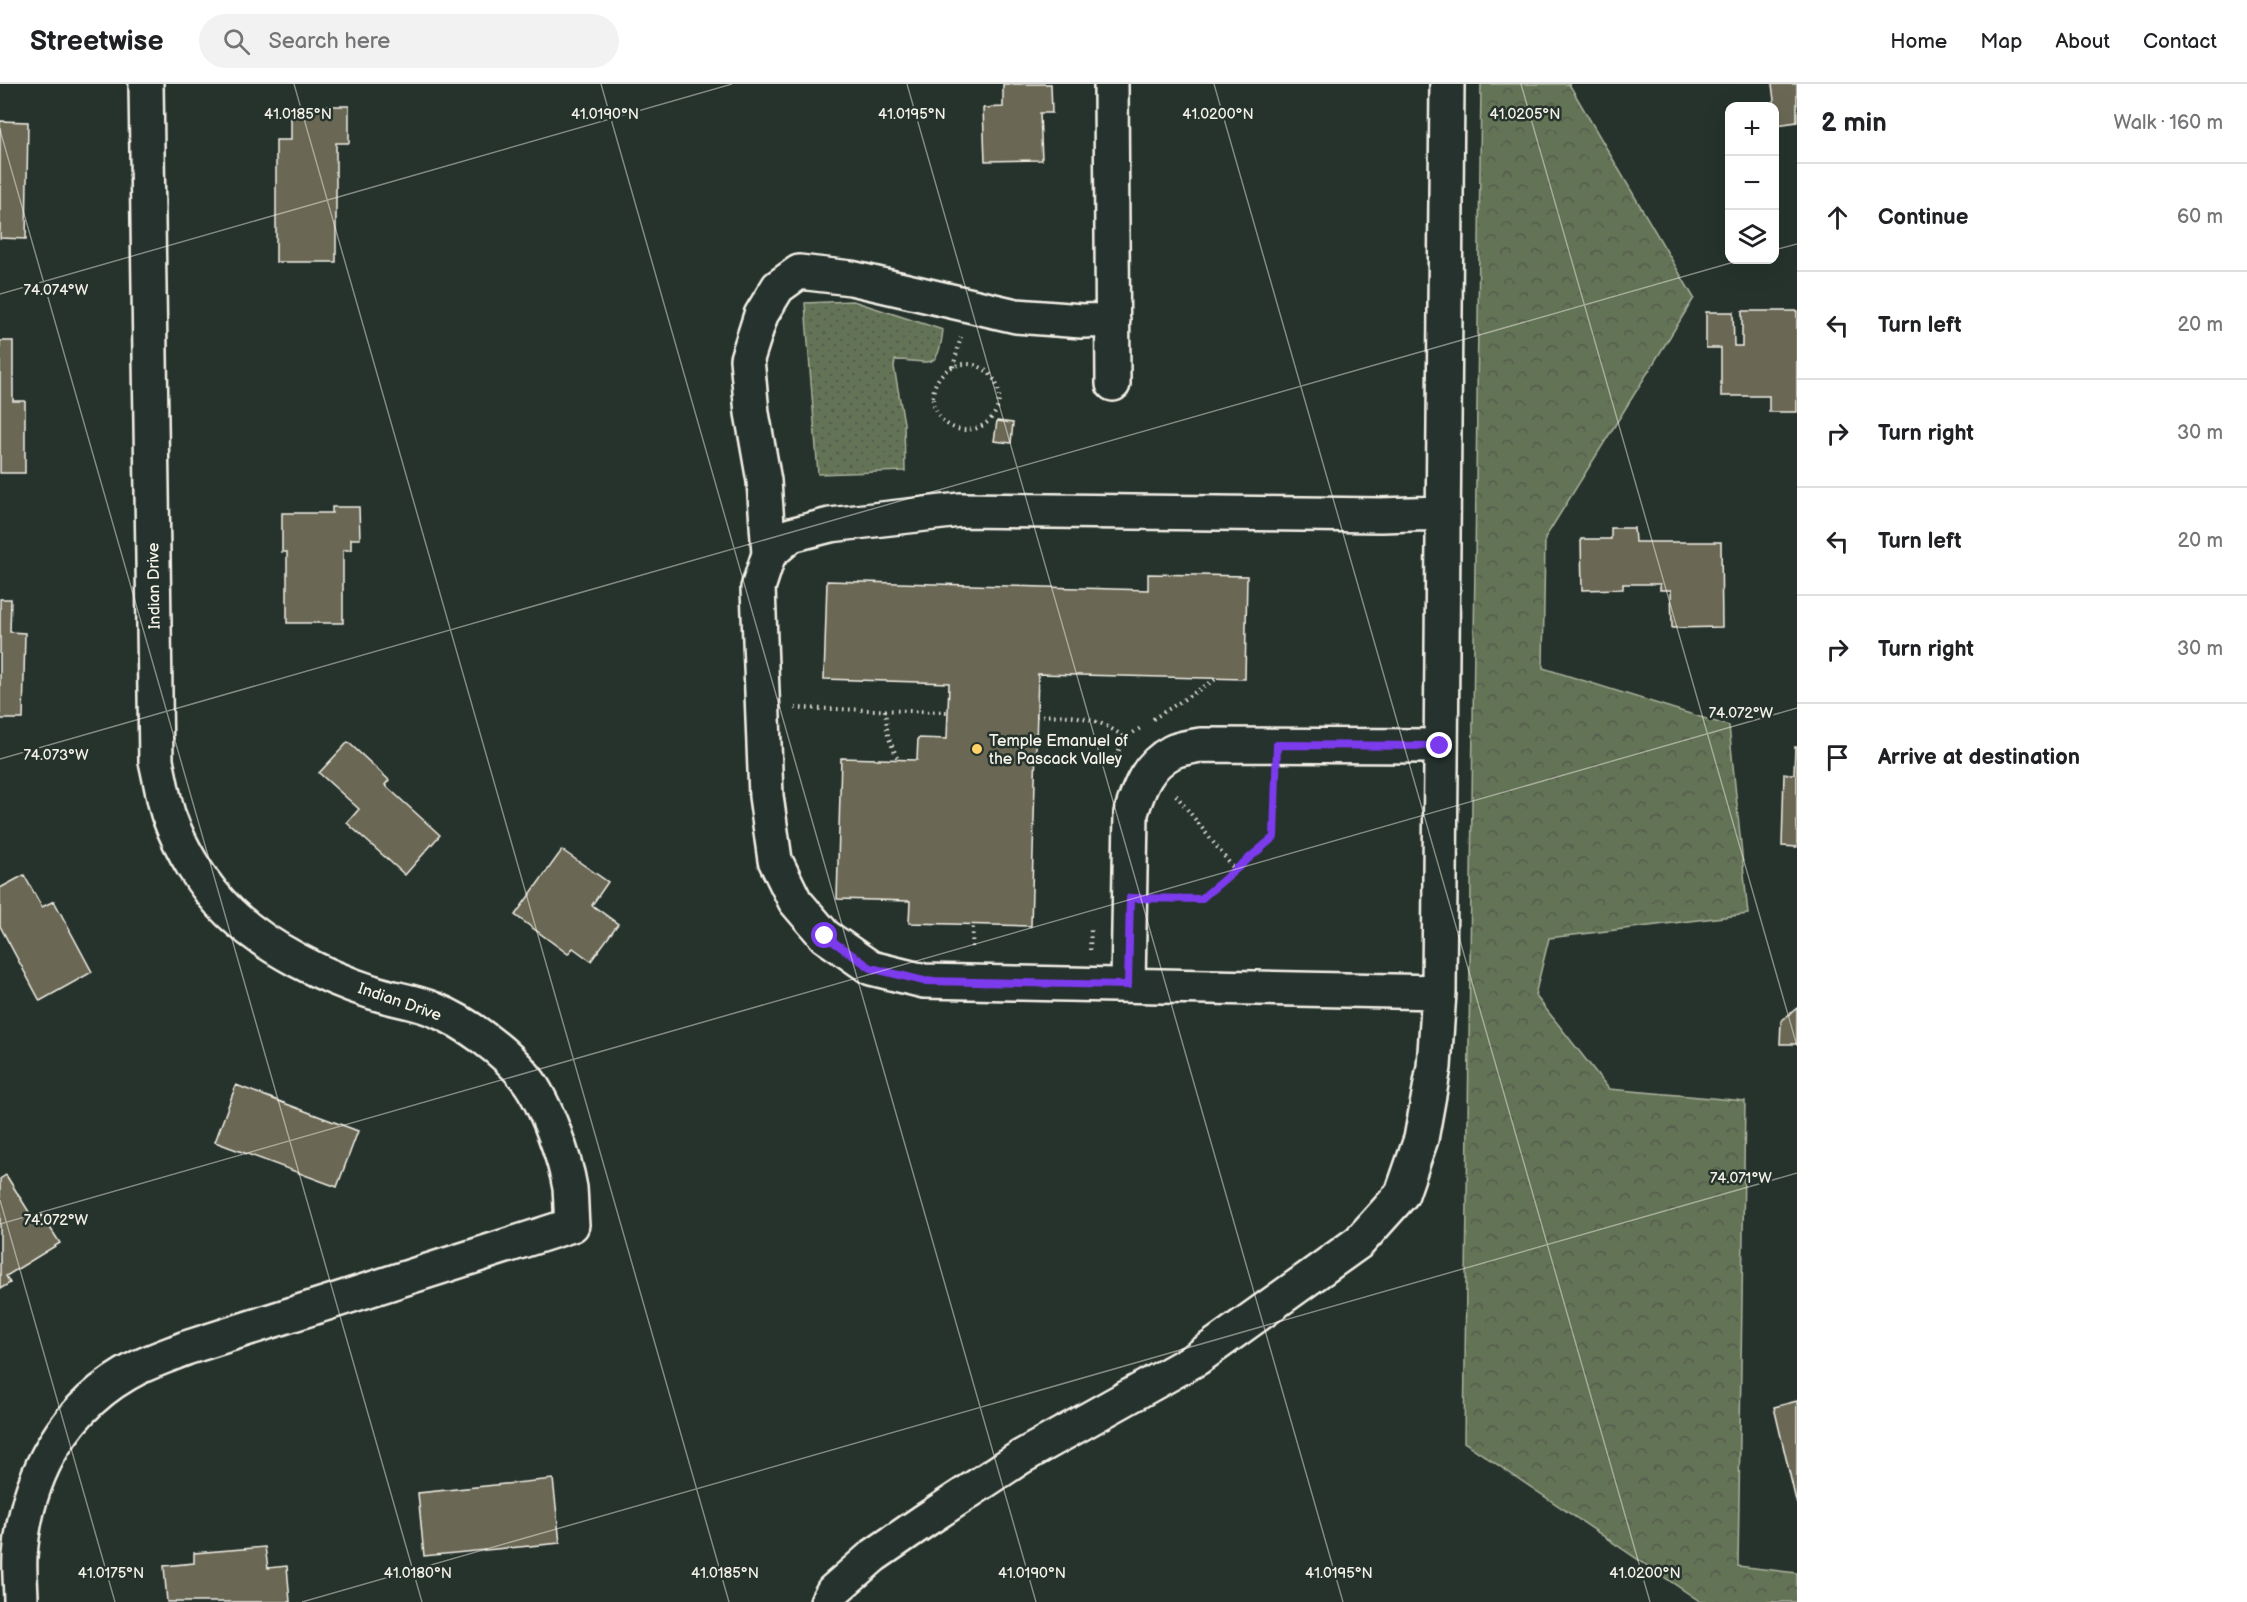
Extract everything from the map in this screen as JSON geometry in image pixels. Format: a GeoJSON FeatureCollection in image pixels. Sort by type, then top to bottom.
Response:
{"type":"FeatureCollection","features":[{"type":"Feature","properties":{"kind":"street","name":"Indian Drive"},"geometry":{"type":"LineString","coordinates":[[21,1602],[20,1556],[27,1512],[45,1457],[67,1424],[99,1394],[138,1368],[186,1348],[572,1225],[570,1188],[549,1120],[527,1080],[484,1036],[434,1009],[370,992],[305,966],[272,945],[231,914],[208,889],[186,853],[168,814],[156,761],[146,84]]}},
{"type":"Feature","properties":{"kind":"street"},"geometry":{"type":"LineString","coordinates":[[1111,84],[1113,384]]}},
{"type":"Feature","properties":{"kind":"street"},"geometry":{"type":"LineString","coordinates":[[827,1602],[833,1591],[873,1556],[1021,1457],[1196,1359],[1359,1242],[1402,1194],[1421,1139],[1434,1067],[1439,992],[1447,84]]}},
{"type":"Feature","properties":{"kind":"street"},"geometry":{"type":"LineString","coordinates":[[1113,320],[1082,321],[1016,316],[851,278],[799,272],[778,287],[761,315],[747,358],[752,413],[764,481],[769,555],[758,588],[766,796],[775,860],[795,901],[825,936],[871,968],[924,981],[1439,992]]}},
{"type":"Feature","properties":{"kind":"street"},"geometry":{"type":"LineString","coordinates":[[769,555],[791,535],[830,525],[960,510],[1358,515],[1442,513]]}},
{"type":"Feature","properties":{"kind":"street"},"geometry":{"type":"LineString","coordinates":[[1128,985],[1131,813],[1140,786],[1153,766],[1173,752],[1200,745],[1440,746]]}},
{"type":"Feature","properties":{"kind":"path"},"geometry":{"type":"LineString","coordinates":[[959,364],[980,367],[989,373],[996,383],[999,393],[998,405],[993,415],[985,423],[975,428],[964,429],[954,427],[938,414],[933,394],[941,375],[949,368],[959,364]]}},
{"type":"Feature","properties":{"kind":"path"},"geometry":{"type":"LineString","coordinates":[[1152,720],[1216,679]]}},
{"type":"Feature","properties":{"kind":"path"},"geometry":{"type":"LineString","coordinates":[[789,707],[948,712]]}},
{"type":"Feature","properties":{"kind":"path"},"geometry":{"type":"LineString","coordinates":[[885,710],[888,736],[898,760]]}},
{"type":"Feature","properties":{"kind":"path"},"geometry":{"type":"LineString","coordinates":[[1114,760],[1125,738],[1143,726]]}},
{"type":"Feature","properties":{"kind":"path"},"geometry":{"type":"LineString","coordinates":[[1130,898],[1201,899],[1274,837],[1277,745]]}},
{"type":"Feature","properties":{"kind":"path"},"geometry":{"type":"LineString","coordinates":[[1089,953],[1092,924]]}},
{"type":"Feature","properties":{"kind":"path"},"geometry":{"type":"LineString","coordinates":[[971,954],[973,925]]}},
{"type":"Feature","properties":{"kind":"green space"},"geometry":{"type":"Polygon","coordinates":[[[1481,84],[1569,84],[1694,298],[1545,538],[1543,668],[1729,726],[1748,914],[1549,938],[1535,995],[1609,1089],[1745,1101],[1738,1566],[1797,1573],[1797,1602],[1701,1602],[1464,1442],[1481,84]]]}},
{"type":"Feature","properties":{"kind":"green space"},"geometry":{"type":"Polygon","coordinates":[[[853,301],[943,330],[935,359],[930,362],[895,360],[894,367],[904,423],[905,471],[818,474],[805,303],[853,301]]]}},
{"type":"Feature","properties":{"kind":"building"},"geometry":{"type":"Polygon","coordinates":[[[1003,84],[1051,84],[1052,113],[1040,113],[1042,160],[985,161],[983,108],[1003,107],[1003,84]]]}},
{"type":"Feature","properties":{"kind":"building"},"geometry":{"type":"Polygon","coordinates":[[[1772,84],[1797,84],[1797,122],[1779,125],[1779,102],[1774,102],[1772,84]]]}},
{"type":"Feature","properties":{"kind":"building"},"geometry":{"type":"Polygon","coordinates":[[[291,106],[349,106],[349,143],[336,143],[336,262],[276,262],[276,140],[291,140],[291,106]]]}},
{"type":"Feature","properties":{"kind":"building"},"geometry":{"type":"Polygon","coordinates":[[[0,121],[28,122],[26,239],[0,238],[0,121]]]}},
{"type":"Feature","properties":{"kind":"building"},"geometry":{"type":"Polygon","coordinates":[[[1742,311],[1797,311],[1797,412],[1769,412],[1769,396],[1721,396],[1721,348],[1706,348],[1706,312],[1733,312],[1734,346],[1742,346],[1742,311]]]}},
{"type":"Feature","properties":{"kind":"building"},"geometry":{"type":"Polygon","coordinates":[[[0,341],[13,341],[13,401],[25,401],[25,473],[0,473],[0,341]]]}},
{"type":"Feature","properties":{"kind":"building"},"geometry":{"type":"Polygon","coordinates":[[[997,421],[1013,423],[1011,443],[994,441],[997,421]]]}},
{"type":"Feature","properties":{"kind":"building"},"geometry":{"type":"Polygon","coordinates":[[[332,507],[359,507],[360,539],[351,539],[351,550],[343,550],[343,623],[287,623],[287,552],[282,552],[282,513],[332,513],[332,507]]]}},
{"type":"Feature","properties":{"kind":"building"},"geometry":{"type":"Polygon","coordinates":[[[1611,528],[1634,528],[1635,542],[1721,542],[1722,627],[1672,628],[1671,590],[1660,590],[1660,584],[1623,584],[1623,589],[1582,590],[1581,539],[1611,539],[1611,528]]]}},
{"type":"Feature","properties":{"kind":"building","name":"Temple Emanuel of the Pascack Valley"},"geometry":{"type":"Polygon","coordinates":[[[1148,574],[1247,576],[1245,679],[1038,674],[1031,926],[909,923],[910,901],[837,899],[841,758],[917,760],[918,738],[947,739],[949,683],[824,679],[827,581],[1148,590],[1148,574]]]}},
{"type":"Feature","properties":{"kind":"building"},"geometry":{"type":"Polygon","coordinates":[[[0,599],[11,599],[10,632],[25,633],[23,719],[0,719],[0,599]]]}},
{"type":"Feature","properties":{"kind":"building"},"geometry":{"type":"Polygon","coordinates":[[[348,742],[389,780],[385,785],[440,835],[405,875],[347,823],[359,809],[319,773],[348,742]]]}},
{"type":"Feature","properties":{"kind":"building"},"geometry":{"type":"Polygon","coordinates":[[[1795,747],[1797,747],[1797,847],[1782,846],[1784,774],[1794,774],[1795,747]]]}},
{"type":"Feature","properties":{"kind":"building"},"geometry":{"type":"Polygon","coordinates":[[[562,850],[608,882],[592,905],[618,924],[591,961],[573,948],[568,954],[515,915],[562,850]]]}},
{"type":"Feature","properties":{"kind":"building"},"geometry":{"type":"Polygon","coordinates":[[[24,875],[42,907],[54,901],[92,972],[40,1001],[0,926],[0,888],[24,875]]]}},
{"type":"Feature","properties":{"kind":"building"},"geometry":{"type":"Polygon","coordinates":[[[1797,1008],[1797,1044],[1780,1044],[1781,1021],[1797,1008]]]}},
{"type":"Feature","properties":{"kind":"building"},"geometry":{"type":"Polygon","coordinates":[[[236,1085],[358,1131],[337,1187],[215,1142],[236,1085]]]}},
{"type":"Feature","properties":{"kind":"building"},"geometry":{"type":"Polygon","coordinates":[[[6,1175],[34,1220],[42,1215],[60,1243],[6,1276],[10,1283],[0,1289],[0,1179],[6,1175]]]}},
{"type":"Feature","properties":{"kind":"building"},"geometry":{"type":"Polygon","coordinates":[[[1797,1401],[1797,1505],[1774,1407],[1797,1401]]]}},
{"type":"Feature","properties":{"kind":"building"},"geometry":{"type":"Polygon","coordinates":[[[553,1479],[560,1543],[424,1556],[418,1493],[553,1479]]]}},
{"type":"Feature","properties":{"kind":"building"},"geometry":{"type":"Polygon","coordinates":[[[265,1547],[268,1568],[287,1566],[290,1602],[167,1602],[164,1566],[194,1563],[194,1553],[265,1547]]]}},
{"type":"Feature","properties":{"kind":"place","name":"Temple Emanuel of the Pascack Valley"},"geometry":{"type":"Point","coordinates":[977,749]}},
{"type":"Feature","properties":{"kind":"route"},"geometry":{"type":"LineString","coordinates":[[825,936],[871,968],[924,981],[1128,985],[1130,898],[1201,899],[1274,837],[1277,745],[1440,746]]}}]}
